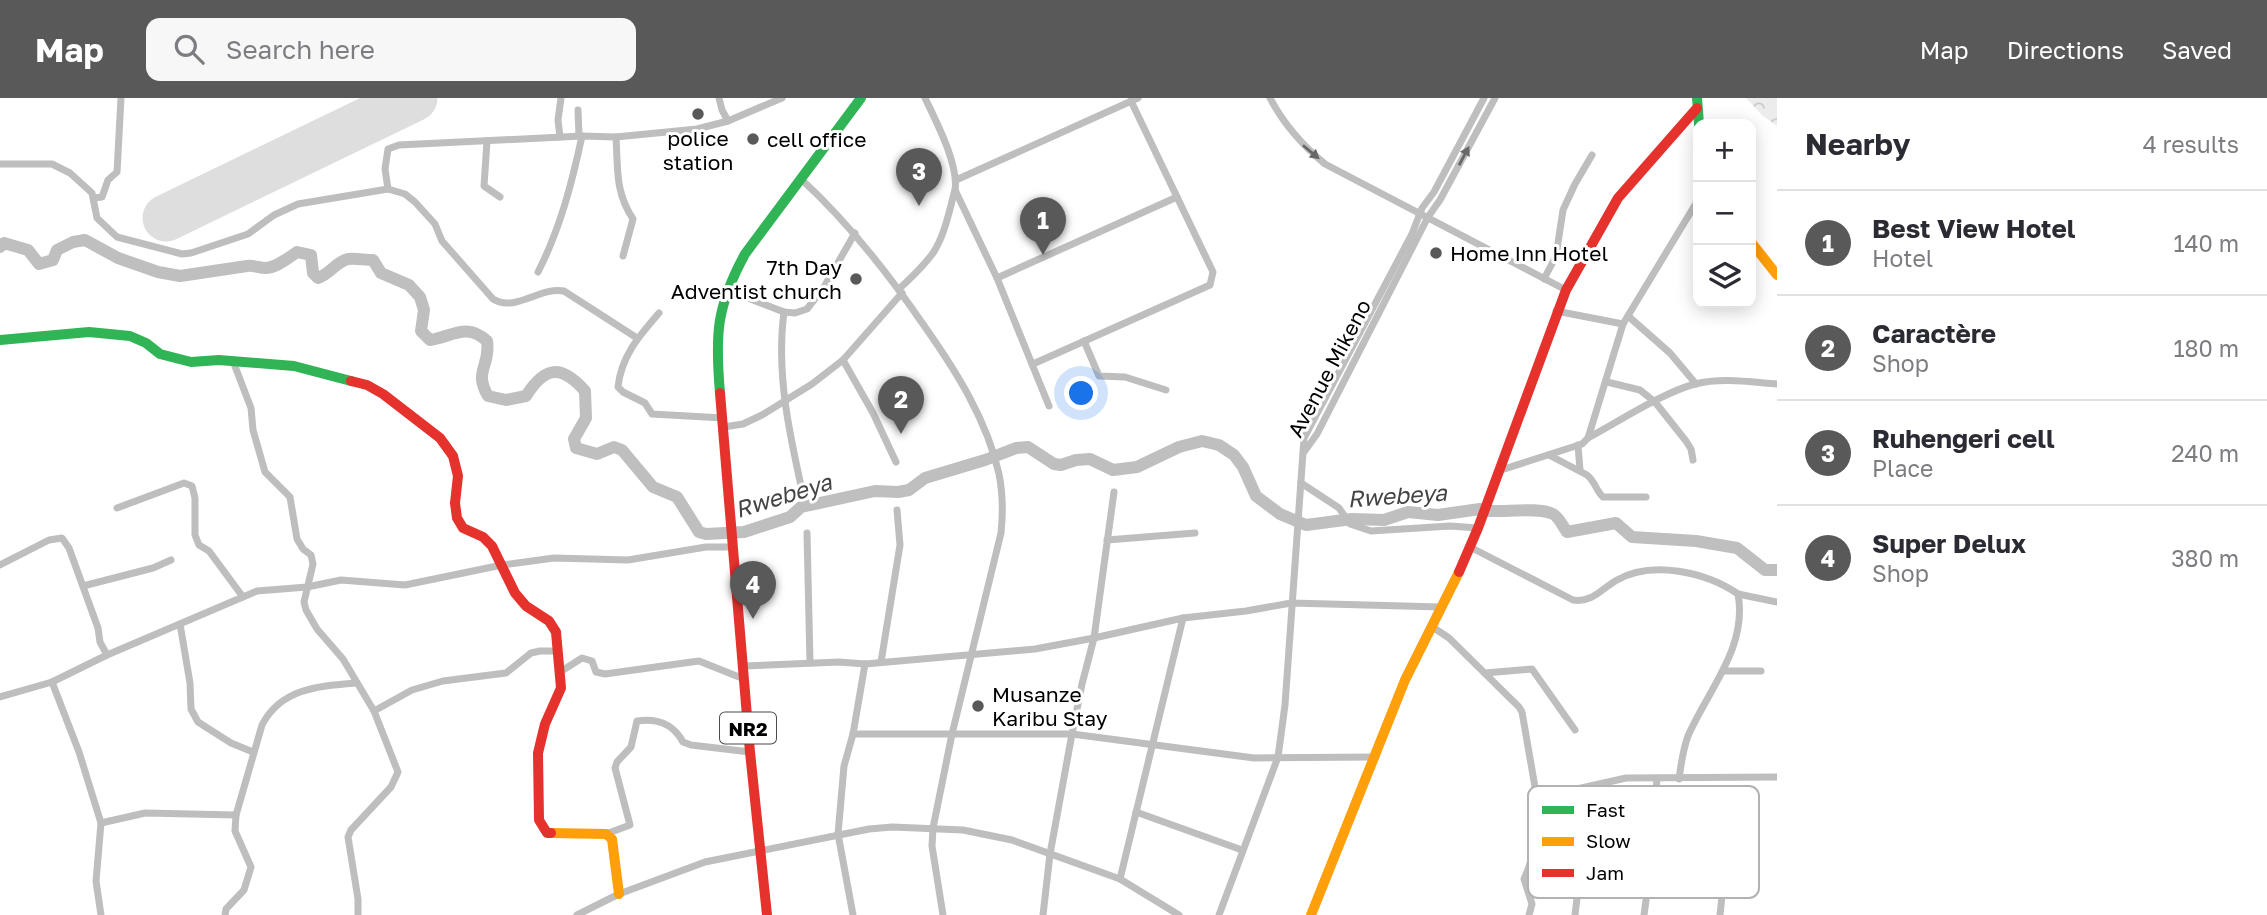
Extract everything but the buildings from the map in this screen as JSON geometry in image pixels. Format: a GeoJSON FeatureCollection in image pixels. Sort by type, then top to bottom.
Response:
{"type":"FeatureCollection","features":[{"type":"Feature","properties":{"kind":"main road","name":"NR2"},"geometry":{"type":"LineString","coordinates":[[767,915],[750,752],[717,333],[727,290],[745,254],[861,98]]}},
{"type":"Feature","properties":{"kind":"main road"},"geometry":{"type":"LineString","coordinates":[[1311,915],[1405,680],[1478,528],[1556,311],[1618,198],[1697,103]]}},
{"type":"Feature","properties":{"kind":"main road"},"geometry":{"type":"LineString","coordinates":[[1753,245],[1777,275]]}},
{"type":"Feature","properties":{"kind":"main road"},"geometry":{"type":"LineString","coordinates":[[0,340],[89,332],[130,336],[146,343],[160,354],[191,362],[233,360],[294,366],[367,384],[440,438],[453,456],[458,476],[455,503],[457,518],[463,528],[483,537],[492,547],[515,593],[526,606],[549,621],[556,632],[561,688],[545,724],[538,753],[538,820],[547,833],[606,834],[612,839],[619,894]]}},
{"type":"Feature","properties":{"kind":"street"},"geometry":{"type":"LineString","coordinates":[[94,198],[102,197],[108,180],[117,172],[121,98]]}},
{"type":"Feature","properties":{"kind":"street"},"geometry":{"type":"LineString","coordinates":[[560,137],[558,120],[561,98]]}},
{"type":"Feature","properties":{"kind":"street"},"geometry":{"type":"LineString","coordinates":[[719,98],[728,121]]}},
{"type":"Feature","properties":{"kind":"street"},"geometry":{"type":"LineString","coordinates":[[388,189],[385,169],[388,149],[399,145],[580,136],[617,137],[697,129],[728,121],[782,98]]}},
{"type":"Feature","properties":{"kind":"street"},"geometry":{"type":"LineString","coordinates":[[659,313],[637,338],[627,355],[618,387],[645,403],[652,414],[743,424],[811,384],[843,359],[921,268],[940,239],[956,180],[942,134],[925,98]]}},
{"type":"Feature","properties":{"kind":"street"},"geometry":{"type":"LineString","coordinates":[[1270,98],[1280,117],[1302,145],[1325,164],[1566,290]]}},
{"type":"Feature","properties":{"kind":"street","name":"Avenue Mikeno"},"geometry":{"type":"LineString","coordinates":[[1304,453],[1304,438],[1307,432],[1420,213],[1484,98]]}},
{"type":"Feature","properties":{"kind":"street","name":"Avenue Mikeno"},"geometry":{"type":"LineString","coordinates":[[1304,453],[1317,434],[1428,217],[1440,200],[1494,98]]}},
{"type":"Feature","properties":{"kind":"street"},"geometry":{"type":"LineString","coordinates":[[956,180],[1134,100],[1213,272],[1210,285],[1033,364]]}},
{"type":"Feature","properties":{"kind":"street"},"geometry":{"type":"LineString","coordinates":[[538,272],[570,192],[580,136],[578,110]]}},
{"type":"Feature","properties":{"kind":"street"},"geometry":{"type":"LineString","coordinates":[[617,137],[622,203],[633,219],[623,256]]}},
{"type":"Feature","properties":{"kind":"street"},"geometry":{"type":"LineString","coordinates":[[487,141],[484,186],[500,197]]}},
{"type":"Feature","properties":{"kind":"street"},"geometry":{"type":"LineString","coordinates":[[1544,279],[1556,256],[1563,210],[1592,155]]}},
{"type":"Feature","properties":{"kind":"street"},"geometry":{"type":"LineString","coordinates":[[0,164],[52,164],[70,173],[92,193],[94,213],[117,237],[182,254],[248,234],[274,215],[298,204],[388,189],[405,194],[415,202],[435,225],[442,241],[498,302],[528,300],[552,290],[564,291],[637,338]]}},
{"type":"Feature","properties":{"kind":"street"},"geometry":{"type":"LineString","coordinates":[[801,179],[855,233],[879,262],[955,370],[990,443],[999,476],[1003,511],[1001,533],[952,733],[933,828],[932,846],[943,915]]}},
{"type":"Feature","properties":{"kind":"street"},"geometry":{"type":"LineString","coordinates":[[955,190],[997,278],[1049,406]]}},
{"type":"Feature","properties":{"kind":"street"},"geometry":{"type":"LineString","coordinates":[[997,278],[1177,197]]}},
{"type":"Feature","properties":{"kind":"street"},"geometry":{"type":"LineString","coordinates":[[1588,438],[1623,324],[1693,208]]}},
{"type":"Feature","properties":{"kind":"street"},"geometry":{"type":"LineString","coordinates":[[727,290],[784,312],[795,313],[811,304],[824,287],[855,233]]}},
{"type":"Feature","properties":{"kind":"street"},"geometry":{"type":"LineString","coordinates":[[1556,311],[1623,324]]}},
{"type":"Feature","properties":{"kind":"street"},"geometry":{"type":"LineString","coordinates":[[784,312],[781,356],[785,400],[802,490]]}},
{"type":"Feature","properties":{"kind":"street"},"geometry":{"type":"LineString","coordinates":[[1628,316],[1670,353],[1696,384]]}},
{"type":"Feature","properties":{"kind":"street"},"geometry":{"type":"LineString","coordinates":[[1084,341],[1100,376],[1119,376],[1166,390]]}},
{"type":"Feature","properties":{"kind":"street"},"geometry":{"type":"LineString","coordinates":[[843,359],[896,462]]}},
{"type":"Feature","properties":{"kind":"street"},"geometry":{"type":"LineString","coordinates":[[233,360],[251,408],[253,430],[265,472],[290,497],[297,539],[311,555],[313,565],[304,602],[306,610],[317,629],[343,659],[374,711],[398,772],[391,787],[351,830],[348,837],[358,915]]}},
{"type":"Feature","properties":{"kind":"street"},"geometry":{"type":"LineString","coordinates":[[1499,471],[1577,445],[1655,402],[1696,384],[1726,381],[1777,384]]}},
{"type":"Feature","properties":{"kind":"street"},"geometry":{"type":"LineString","coordinates":[[1607,382],[1640,390],[1655,402],[1686,441],[1693,460]]}},
{"type":"Feature","properties":{"kind":"street"},"geometry":{"type":"LineString","coordinates":[[1577,445],[1580,470]]}},
{"type":"Feature","properties":{"kind":"street"},"geometry":{"type":"LineString","coordinates":[[1219,915],[1278,757],[1286,693],[1296,530],[1304,453]]}},
{"type":"Feature","properties":{"kind":"street"},"geometry":{"type":"LineString","coordinates":[[1549,455],[1580,470],[1592,480],[1603,497],[1646,497]]}},
{"type":"Feature","properties":{"kind":"street"},"geometry":{"type":"LineString","coordinates":[[117,508],[184,483],[192,486],[195,498],[195,535],[199,545],[209,551],[243,597]]}},
{"type":"Feature","properties":{"kind":"street"},"geometry":{"type":"LineString","coordinates":[[1301,483],[1341,511],[1350,524],[1371,531],[1450,526],[1478,528]]}},
{"type":"Feature","properties":{"kind":"street"},"geometry":{"type":"LineString","coordinates":[[1043,915],[1072,734],[1094,638],[1114,492]]}},
{"type":"Feature","properties":{"kind":"street"},"geometry":{"type":"LineString","coordinates":[[881,662],[900,545],[897,510]]}},
{"type":"Feature","properties":{"kind":"street"},"geometry":{"type":"LineString","coordinates":[[807,533],[810,663]]}},
{"type":"Feature","properties":{"kind":"street"},"geometry":{"type":"LineString","coordinates":[[1107,540],[1195,533]]}},
{"type":"Feature","properties":{"kind":"street"},"geometry":{"type":"LineString","coordinates":[[0,565],[49,540],[62,538],[69,548],[98,628],[100,642],[107,655]]}},
{"type":"Feature","properties":{"kind":"street"},"geometry":{"type":"LineString","coordinates":[[0,697],[52,682],[107,655],[257,592],[307,587],[341,580],[405,584],[554,558],[628,560],[734,544]]}},
{"type":"Feature","properties":{"kind":"street"},"geometry":{"type":"LineString","coordinates":[[1470,547],[1573,600],[1583,602],[1619,579],[1658,569],[1698,574],[1738,594],[1777,602]]}},
{"type":"Feature","properties":{"kind":"street"},"geometry":{"type":"LineString","coordinates":[[83,586],[153,568],[171,560]]}},
{"type":"Feature","properties":{"kind":"street"},"geometry":{"type":"LineString","coordinates":[[1679,779],[1687,740],[1723,671],[1736,636],[1738,594]]}},
{"type":"Feature","properties":{"kind":"street"},"geometry":{"type":"LineString","coordinates":[[743,667],[810,663],[864,664],[1035,649],[1183,618],[1291,603],[1441,607]]}},
{"type":"Feature","properties":{"kind":"street"},"geometry":{"type":"LineString","coordinates":[[1120,879],[1183,618]]}},
{"type":"Feature","properties":{"kind":"street"},"geometry":{"type":"LineString","coordinates":[[180,624],[190,683],[191,709],[198,722],[230,743],[253,752]]}},
{"type":"Feature","properties":{"kind":"street"},"geometry":{"type":"LineString","coordinates":[[1431,626],[1449,638],[1522,712],[1535,786]]}},
{"type":"Feature","properties":{"kind":"street"},"geometry":{"type":"LineString","coordinates":[[374,711],[412,690],[443,681],[506,673],[531,653],[540,650],[558,651]]}},
{"type":"Feature","properties":{"kind":"street"},"geometry":{"type":"LineString","coordinates":[[560,672],[582,658],[592,661],[596,672],[606,674],[699,661],[744,679]]}},
{"type":"Feature","properties":{"kind":"street"},"geometry":{"type":"LineString","coordinates":[[853,915],[838,834],[844,766],[853,734],[864,664]]}},
{"type":"Feature","properties":{"kind":"street"},"geometry":{"type":"LineString","coordinates":[[1485,673],[1532,669],[1575,730]]}},
{"type":"Feature","properties":{"kind":"street"},"geometry":{"type":"LineString","coordinates":[[1723,671],[1761,671]]}},
{"type":"Feature","properties":{"kind":"street"},"geometry":{"type":"LineString","coordinates":[[52,682],[79,752],[101,823],[96,881],[101,915]]}},
{"type":"Feature","properties":{"kind":"street"},"geometry":{"type":"LineString","coordinates":[[225,915],[226,909],[244,890],[251,867],[235,831],[236,815],[253,752],[269,711],[289,696],[317,686],[356,683]]}},
{"type":"Feature","properties":{"kind":"street"},"geometry":{"type":"LineString","coordinates":[[606,834],[630,825],[615,768],[631,747],[637,721],[649,719],[671,727],[683,743],[750,752]]}},
{"type":"Feature","properties":{"kind":"street"},"geometry":{"type":"LineString","coordinates":[[853,734],[1072,734],[1242,757],[1376,757]]}},
{"type":"Feature","properties":{"kind":"street"},"geometry":{"type":"LineString","coordinates":[[1592,786],[1626,778],[1777,777]]}},
{"type":"Feature","properties":{"kind":"street"},"geometry":{"type":"LineString","coordinates":[[1656,786],[1657,778]]}},
{"type":"Feature","properties":{"kind":"street"},"geometry":{"type":"LineString","coordinates":[[1136,812],[1242,850]]}},
{"type":"Feature","properties":{"kind":"street"},"geometry":{"type":"LineString","coordinates":[[101,823],[145,813],[236,815]]}},
{"type":"Feature","properties":{"kind":"street"},"geometry":{"type":"LineString","coordinates":[[578,915],[619,894],[705,862],[869,829],[933,828],[963,830],[1012,840],[1051,853],[1120,879],[1179,915]]}},
{"type":"Feature","properties":{"kind":"street"},"geometry":{"type":"LineString","coordinates":[[1528,870],[1524,879],[1528,892]]}},
{"type":"Feature","properties":{"kind":"street"},"geometry":{"type":"LineString","coordinates":[[1529,915],[1532,904],[1530,898]]}},
{"type":"Feature","properties":{"kind":"green space"},"geometry":{"type":"Polygon","coordinates":[[[1746,98],[1777,98],[1777,126],[1763,116],[1746,98]]]}},
{"type":"Feature","properties":{"kind":"waterway","name":"Rwebeya"},"geometry":{"type":"LineString","coordinates":[[0,247],[4,243],[28,250],[39,264],[53,260],[57,250],[73,242],[85,240],[118,258],[158,272],[180,276],[247,266],[269,268],[297,252],[311,255],[313,273],[318,278],[348,259],[373,260],[381,273],[409,285],[420,297],[424,310],[421,331],[430,340],[459,332],[472,332],[487,341],[488,350],[482,380],[488,396],[506,400],[526,396],[540,379],[554,372],[568,376],[576,382],[585,391],[586,418],[574,439],[576,448],[597,454],[614,447],[622,450],[653,487],[677,497],[699,532],[706,534],[744,532],[790,517],[801,507],[875,491],[909,490],[925,478],[1016,448],[1028,447],[1054,464],[1090,459],[1113,470],[1137,467],[1179,447],[1202,441],[1219,445],[1234,455],[1243,467],[1256,496],[1280,514],[1306,525],[1352,519],[1384,520],[1408,512],[1438,515],[1480,509]]}},
{"type":"Feature","properties":{"kind":"waterway","name":"Rwebeya"},"geometry":{"type":"LineString","coordinates":[[1489,511],[1547,512],[1557,517],[1567,532],[1616,523],[1632,537],[1696,541],[1737,548],[1765,570],[1777,570]]}},
{"type":"Feature","properties":{"kind":"runway"},"geometry":{"type":"LineString","coordinates":[[166,218],[414,98]]}},
{"type":"Feature","properties":{"kind":"traffic: fast"},"geometry":{"type":"LineString","coordinates":[[720,393],[718,338],[723,306],[735,273],[745,254],[861,98]]}},
{"type":"Feature","properties":{"kind":"traffic: fast"},"geometry":{"type":"LineString","coordinates":[[1697,98],[1699,119]]}},
{"type":"Feature","properties":{"kind":"traffic: fast"},"geometry":{"type":"LineString","coordinates":[[0,340],[89,332],[130,336],[146,343],[160,354],[191,362],[219,360],[294,366],[351,381]]}},
{"type":"Feature","properties":{"kind":"traffic: slow"},"geometry":{"type":"LineString","coordinates":[[1753,245],[1777,275]]}},
{"type":"Feature","properties":{"kind":"traffic: slow"},"geometry":{"type":"LineString","coordinates":[[1311,915],[1405,680],[1459,572]]}},
{"type":"Feature","properties":{"kind":"traffic: slow"},"geometry":{"type":"LineString","coordinates":[[551,833],[606,834],[612,839],[619,894]]}},
{"type":"Feature","properties":{"kind":"traffic: jam"},"geometry":{"type":"LineString","coordinates":[[1459,572],[1478,528],[1566,290],[1618,198],[1697,108]]}},
{"type":"Feature","properties":{"kind":"traffic: jam"},"geometry":{"type":"LineString","coordinates":[[351,381],[367,385],[383,394],[440,438],[453,456],[458,476],[455,503],[457,518],[463,528],[483,537],[492,546],[515,593],[526,606],[549,621],[556,632],[561,688],[545,724],[538,753],[539,820],[547,833],[551,833]]}},
{"type":"Feature","properties":{"kind":"traffic: jam"},"geometry":{"type":"LineString","coordinates":[[720,393],[750,752],[767,915]]}},
{"type":"Feature","properties":{"kind":"place","name":"police station"},"geometry":{"type":"Point","coordinates":[698,114]}},
{"type":"Feature","properties":{"kind":"place","name":"cell office"},"geometry":{"type":"Point","coordinates":[753,139]}},
{"type":"Feature","properties":{"kind":"place","name":"Ruhengeri cell"},"geometry":{"type":"Point","coordinates":[919,206]}},
{"type":"Feature","properties":{"kind":"place","name":"Home Inn Hotel"},"geometry":{"type":"Point","coordinates":[1436,253]}},
{"type":"Feature","properties":{"kind":"place","name":"Best View Hotel"},"geometry":{"type":"Point","coordinates":[1043,255]}},
{"type":"Feature","properties":{"kind":"place","name":"7th Day Adventist church"},"geometry":{"type":"Point","coordinates":[856,279]}},
{"type":"Feature","properties":{"kind":"place","name":"Caractère"},"geometry":{"type":"Point","coordinates":[901,434]}},
{"type":"Feature","properties":{"kind":"place","name":"Super Delux"},"geometry":{"type":"Point","coordinates":[753,619]}},
{"type":"Feature","properties":{"kind":"place","name":"Musanze Karibu Stay"},"geometry":{"type":"Point","coordinates":[978,706]}}]}
